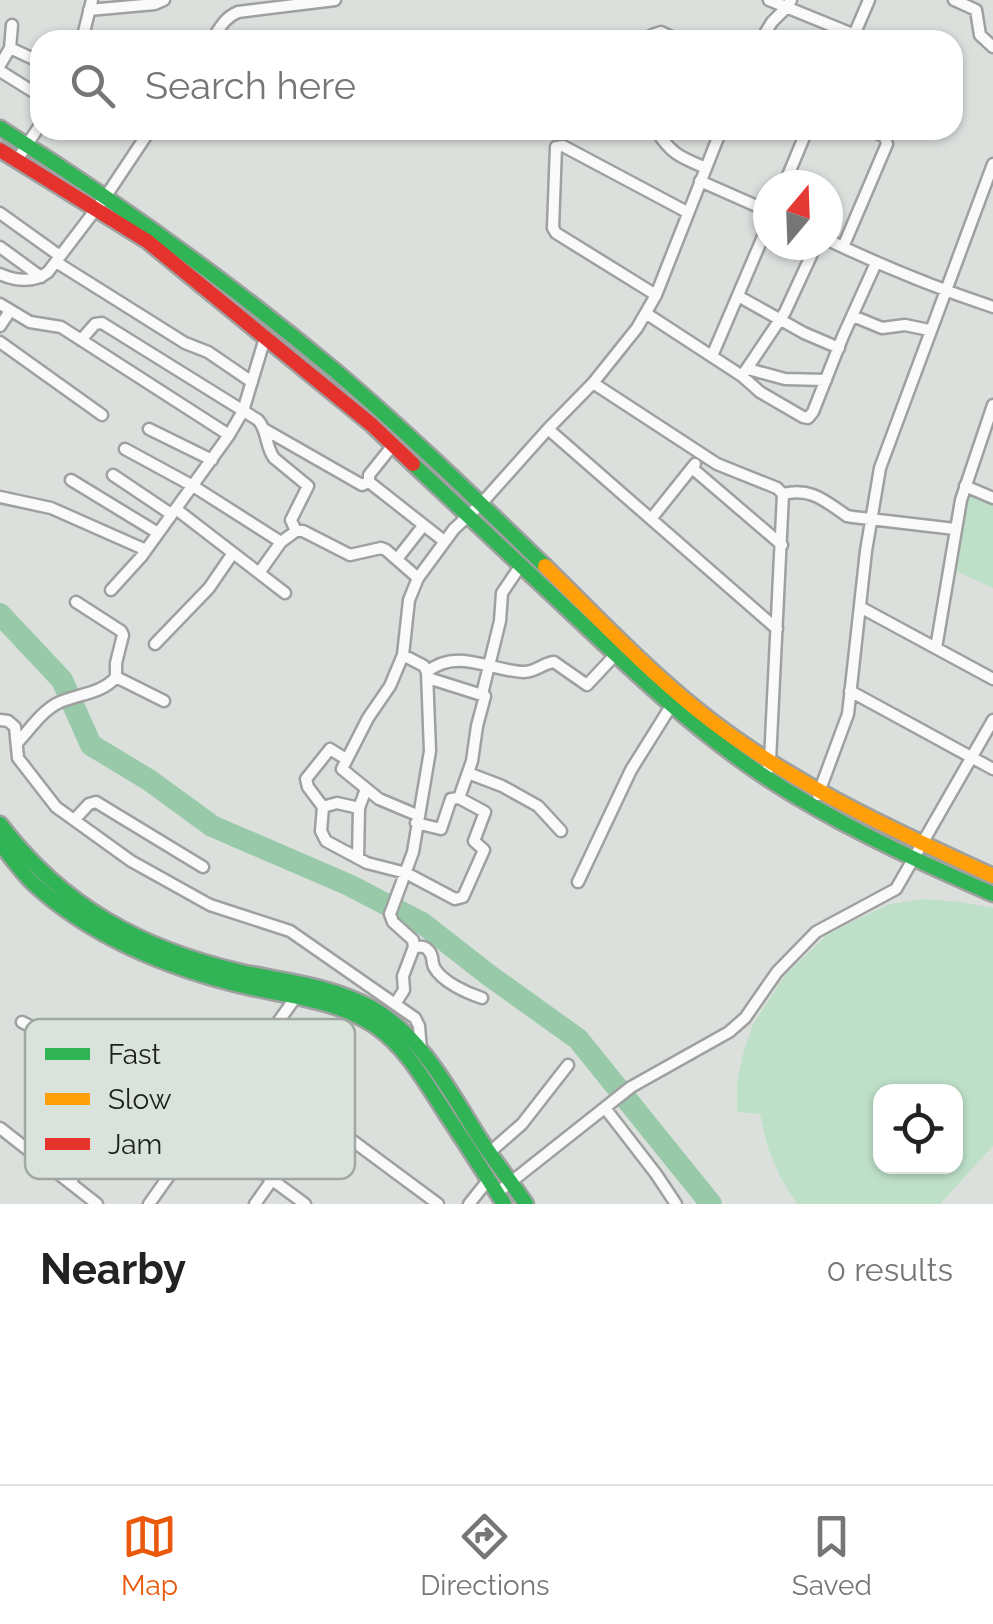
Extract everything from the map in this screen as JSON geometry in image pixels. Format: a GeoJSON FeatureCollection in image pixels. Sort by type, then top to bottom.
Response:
{"type":"FeatureCollection","features":[{"type":"Feature","properties":{"kind":"street"},"geometry":{"type":"LineString","coordinates":[[84,30],[90,5],[155,4],[164,0]]}},
{"type":"Feature","properties":{"kind":"street"},"geometry":{"type":"LineString","coordinates":[[220,30],[230,16],[249,5],[335,0]]}},
{"type":"Feature","properties":{"kind":"street"},"geometry":{"type":"LineString","coordinates":[[769,0],[789,4],[844,30]]}},
{"type":"Feature","properties":{"kind":"street"},"geometry":{"type":"LineString","coordinates":[[856,30],[869,0]]}},
{"type":"Feature","properties":{"kind":"street"},"geometry":{"type":"LineString","coordinates":[[954,0],[976,10],[980,35],[993,47]]}},
{"type":"Feature","properties":{"kind":"street"},"geometry":{"type":"LineString","coordinates":[[767,30],[789,4]]}},
{"type":"Feature","properties":{"kind":"street"},"geometry":{"type":"LineString","coordinates":[[12,26],[10,48],[0,68],[30,89]]}},
{"type":"Feature","properties":{"kind":"street"},"geometry":{"type":"LineString","coordinates":[[10,48],[30,57]]}},
{"type":"Feature","properties":{"kind":"street"},"geometry":{"type":"LineString","coordinates":[[0,128],[165,237],[365,398],[482,504],[679,694],[768,769]]}},
{"type":"Feature","properties":{"kind":"street"},"geometry":{"type":"LineString","coordinates":[[17,160],[30,140]]}},
{"type":"Feature","properties":{"kind":"street"},"geometry":{"type":"LineString","coordinates":[[0,274],[22,280],[42,277],[106,196],[143,140]]}},
{"type":"Feature","properties":{"kind":"street"},"geometry":{"type":"LineString","coordinates":[[662,140],[675,155],[706,168]]}},
{"type":"Feature","properties":{"kind":"street"},"geometry":{"type":"LineString","coordinates":[[346,759],[330,749],[306,780],[323,806],[322,836],[366,862],[406,874],[456,899],[463,897],[484,850],[474,840],[484,810],[459,798],[451,799],[441,829],[379,799],[342,769],[368,718],[390,686],[403,655],[409,600],[418,578],[444,541],[593,383],[646,314],[717,140]]}},
{"type":"Feature","properties":{"kind":"street"},"geometry":{"type":"LineString","coordinates":[[790,170],[803,140]]}},
{"type":"Feature","properties":{"kind":"street"},"geometry":{"type":"LineString","coordinates":[[885,140],[887,144],[843,247],[993,308]]}},
{"type":"Feature","properties":{"kind":"street"},"geometry":{"type":"LineString","coordinates":[[656,294],[556,234],[556,148],[562,146],[687,212]]}},
{"type":"Feature","properties":{"kind":"street"},"geometry":{"type":"LineString","coordinates":[[0,150],[146,241],[354,410],[696,726],[914,860],[993,894]]}},
{"type":"Feature","properties":{"kind":"street"},"geometry":{"type":"LineString","coordinates":[[817,798],[842,733],[880,468],[993,164]]}},
{"type":"Feature","properties":{"kind":"street"},"geometry":{"type":"LineString","coordinates":[[700,181],[753,204]]}},
{"type":"Feature","properties":{"kind":"street"},"geometry":{"type":"LineString","coordinates":[[0,214],[58,259],[186,344],[208,352],[252,382]]}},
{"type":"Feature","properties":{"kind":"street"},"geometry":{"type":"LineString","coordinates":[[0,247],[42,277]]}},
{"type":"Feature","properties":{"kind":"street"},"geometry":{"type":"LineString","coordinates":[[712,356],[753,260]]}},
{"type":"Feature","properties":{"kind":"street"},"geometry":{"type":"LineString","coordinates":[[745,372],[780,320],[809,260]]}},
{"type":"Feature","properties":{"kind":"street"},"geometry":{"type":"LineString","coordinates":[[745,372],[770,398],[808,418],[876,263]]}},
{"type":"Feature","properties":{"kind":"street"},"geometry":{"type":"LineString","coordinates":[[738,296],[838,348]]}},
{"type":"Feature","properties":{"kind":"street"},"geometry":{"type":"LineString","coordinates":[[0,326],[5,308],[30,322],[61,327],[229,436]]}},
{"type":"Feature","properties":{"kind":"street"},"geometry":{"type":"LineString","coordinates":[[646,314],[745,372],[826,380]]}},
{"type":"Feature","properties":{"kind":"street"},"geometry":{"type":"LineString","coordinates":[[852,316],[882,328],[905,324],[930,330]]}},
{"type":"Feature","properties":{"kind":"street"},"geometry":{"type":"LineString","coordinates":[[80,340],[95,324],[102,323],[258,420],[274,458],[308,486],[291,520],[296,531]]}},
{"type":"Feature","properties":{"kind":"street"},"geometry":{"type":"LineString","coordinates":[[111,590],[146,550],[229,436],[271,343],[288,334]]}},
{"type":"Feature","properties":{"kind":"street"},"geometry":{"type":"LineString","coordinates":[[0,342],[102,415]]}},
{"type":"Feature","properties":{"kind":"street"},"geometry":{"type":"LineString","coordinates":[[593,383],[702,455],[782,494],[768,769]]}},
{"type":"Feature","properties":{"kind":"street"},"geometry":{"type":"LineString","coordinates":[[354,410],[365,398]]}},
{"type":"Feature","properties":{"kind":"street"},"geometry":{"type":"LineString","coordinates":[[936,648],[965,486],[992,409]]}},
{"type":"Feature","properties":{"kind":"street"},"geometry":{"type":"LineString","coordinates":[[264,429],[362,484],[369,482]]}},
{"type":"Feature","properties":{"kind":"street"},"geometry":{"type":"LineString","coordinates":[[548,429],[777,630]]}},
{"type":"Feature","properties":{"kind":"street"},"geometry":{"type":"LineString","coordinates":[[149,430],[212,460]]}},
{"type":"Feature","properties":{"kind":"street"},"geometry":{"type":"LineString","coordinates":[[369,482],[369,474],[394,445]]}},
{"type":"Feature","properties":{"kind":"street"},"geometry":{"type":"LineString","coordinates":[[125,449],[280,542]]}},
{"type":"Feature","properties":{"kind":"street"},"geometry":{"type":"LineString","coordinates":[[651,518],[702,455]]}},
{"type":"Feature","properties":{"kind":"street"},"geometry":{"type":"LineString","coordinates":[[692,468],[782,545]]}},
{"type":"Feature","properties":{"kind":"street"},"geometry":{"type":"LineString","coordinates":[[113,475],[174,512],[284,593]]}},
{"type":"Feature","properties":{"kind":"street"},"geometry":{"type":"LineString","coordinates":[[71,480],[158,533]]}},
{"type":"Feature","properties":{"kind":"street"},"geometry":{"type":"LineString","coordinates":[[369,482],[444,541]]}},
{"type":"Feature","properties":{"kind":"street"},"geometry":{"type":"LineString","coordinates":[[965,486],[993,498]]}},
{"type":"Feature","properties":{"kind":"street"},"geometry":{"type":"LineString","coordinates":[[782,494],[808,492],[847,516],[955,529]]}},
{"type":"Feature","properties":{"kind":"street"},"geometry":{"type":"LineString","coordinates":[[0,498],[44,506],[146,550]]}},
{"type":"Feature","properties":{"kind":"street"},"geometry":{"type":"LineString","coordinates":[[398,559],[423,526]]}},
{"type":"Feature","properties":{"kind":"street"},"geometry":{"type":"LineString","coordinates":[[258,572],[280,542],[296,531],[303,531],[344,554],[356,555],[377,547],[386,550],[418,578]]}},
{"type":"Feature","properties":{"kind":"street"},"geometry":{"type":"LineString","coordinates":[[155,644],[211,586],[233,553]]}},
{"type":"Feature","properties":{"kind":"street"},"geometry":{"type":"LineString","coordinates":[[482,694],[500,621],[502,593],[521,565]]}},
{"type":"Feature","properties":{"kind":"street"},"geometry":{"type":"LineString","coordinates":[[17,743],[50,709],[108,686],[116,677],[121,631],[76,602]]}},
{"type":"Feature","properties":{"kind":"street"},"geometry":{"type":"LineString","coordinates":[[860,607],[993,678]]}},
{"type":"Feature","properties":{"kind":"street"},"geometry":{"type":"LineString","coordinates":[[428,675],[445,660],[529,672],[554,662],[587,685],[616,654]]}},
{"type":"Feature","properties":{"kind":"street"},"geometry":{"type":"LineString","coordinates":[[395,1004],[404,990],[403,976],[414,947],[390,914],[412,852],[430,751],[428,675],[419,662],[403,655]]}},
{"type":"Feature","properties":{"kind":"street"},"geometry":{"type":"LineString","coordinates":[[428,675],[482,694],[486,700],[459,798]]}},
{"type":"Feature","properties":{"kind":"street"},"geometry":{"type":"LineString","coordinates":[[116,677],[164,701]]}},
{"type":"Feature","properties":{"kind":"street"},"geometry":{"type":"LineString","coordinates":[[850,691],[993,769]]}},
{"type":"Feature","properties":{"kind":"street"},"geometry":{"type":"LineString","coordinates":[[578,882],[631,770],[672,706]]}},
{"type":"Feature","properties":{"kind":"street"},"geometry":{"type":"LineString","coordinates":[[0,720],[15,726],[19,760],[53,805],[131,861],[210,905],[290,931],[418,1021],[421,1050]]}},
{"type":"Feature","properties":{"kind":"street"},"geometry":{"type":"LineString","coordinates":[[469,1204],[512,1182],[631,1087],[729,1032],[816,932],[896,888],[993,720]]}},
{"type":"Feature","properties":{"kind":"street"},"geometry":{"type":"LineString","coordinates":[[468,773],[538,806],[561,832]]}},
{"type":"Feature","properties":{"kind":"street"},"geometry":{"type":"LineString","coordinates":[[358,858],[359,808],[366,788]]}},
{"type":"Feature","properties":{"kind":"street"},"geometry":{"type":"LineString","coordinates":[[817,798],[993,876]]}},
{"type":"Feature","properties":{"kind":"street"},"geometry":{"type":"LineString","coordinates":[[74,820],[96,802],[203,867]]}},
{"type":"Feature","properties":{"kind":"street"},"geometry":{"type":"LineString","coordinates":[[323,806],[337,803],[359,808]]}},
{"type":"Feature","properties":{"kind":"street"},"geometry":{"type":"LineString","coordinates":[[0,824],[50,882],[110,922],[218,966],[362,1004],[390,1020],[442,1076],[526,1204]]}},
{"type":"Feature","properties":{"kind":"street"},"geometry":{"type":"LineString","coordinates":[[0,843],[31,881],[102,934],[154,958],[210,977],[300,990],[354,1012],[378,1027],[416,1067],[497,1192]]}},
{"type":"Feature","properties":{"kind":"street"},"geometry":{"type":"LineString","coordinates":[[414,947],[430,952],[440,974],[482,998]]}},
{"type":"Feature","properties":{"kind":"street"},"geometry":{"type":"LineString","coordinates":[[280,1019],[300,990]]}},
{"type":"Feature","properties":{"kind":"street"},"geometry":{"type":"LineString","coordinates":[[490,1152],[522,1124],[568,1065]]}},
{"type":"Feature","properties":{"kind":"street"},"geometry":{"type":"LineString","coordinates":[[604,1108],[676,1204]]}},
{"type":"Feature","properties":{"kind":"street"},"geometry":{"type":"LineString","coordinates":[[0,1128],[25,1148]]}},
{"type":"Feature","properties":{"kind":"street"},"geometry":{"type":"LineString","coordinates":[[355,1143],[438,1204]]}},
{"type":"Feature","properties":{"kind":"street"},"geometry":{"type":"LineString","coordinates":[[65,1179],[97,1204]]}},
{"type":"Feature","properties":{"kind":"street"},"geometry":{"type":"LineString","coordinates":[[70,1183],[72,1179]]}},
{"type":"Feature","properties":{"kind":"street"},"geometry":{"type":"LineString","coordinates":[[149,1204],[167,1179]]}},
{"type":"Feature","properties":{"kind":"street"},"geometry":{"type":"LineString","coordinates":[[255,1204],[272,1180],[305,1204]]}},
{"type":"Feature","properties":{"kind":"green space"},"geometry":{"type":"Polygon","coordinates":[[[969,493],[993,503],[993,588],[956,571],[969,493]]]}},
{"type":"Feature","properties":{"kind":"green space"},"geometry":{"type":"Polygon","coordinates":[[[925,899],[993,908],[993,1146],[940,1204],[797,1204],[768,1148],[760,1114],[737,1112],[737,1083],[753,1024],[786,974],[827,935],[890,904],[925,899]]]}},
{"type":"Feature","properties":{"kind":"waterway"},"geometry":{"type":"LineString","coordinates":[[0,614],[62,680],[91,745],[149,780],[212,826],[349,885],[422,923],[578,1039],[711,1204]]}},
{"type":"Feature","properties":{"kind":"traffic: fast"},"geometry":{"type":"LineString","coordinates":[[0,128],[170,243],[293,336],[387,416],[545,566]]}},
{"type":"Feature","properties":{"kind":"traffic: fast"},"geometry":{"type":"LineString","coordinates":[[413,464],[641,678],[729,751],[839,821],[993,894]]}},
{"type":"Feature","properties":{"kind":"traffic: fast"},"geometry":{"type":"LineString","coordinates":[[0,824],[24,853],[77,901],[137,937],[204,962],[341,994],[390,1020],[435,1068],[526,1204]]}},
{"type":"Feature","properties":{"kind":"traffic: fast"},"geometry":{"type":"LineString","coordinates":[[0,843],[29,879],[57,904],[136,950],[222,981],[331,1005],[375,1026],[415,1066],[504,1204]]}},
{"type":"Feature","properties":{"kind":"traffic: slow"},"geometry":{"type":"LineString","coordinates":[[545,566],[660,678],[733,737],[842,803],[993,876]]}},
{"type":"Feature","properties":{"kind":"traffic: jam"},"geometry":{"type":"LineString","coordinates":[[0,150],[147,241],[372,425],[413,464]]}}]}
